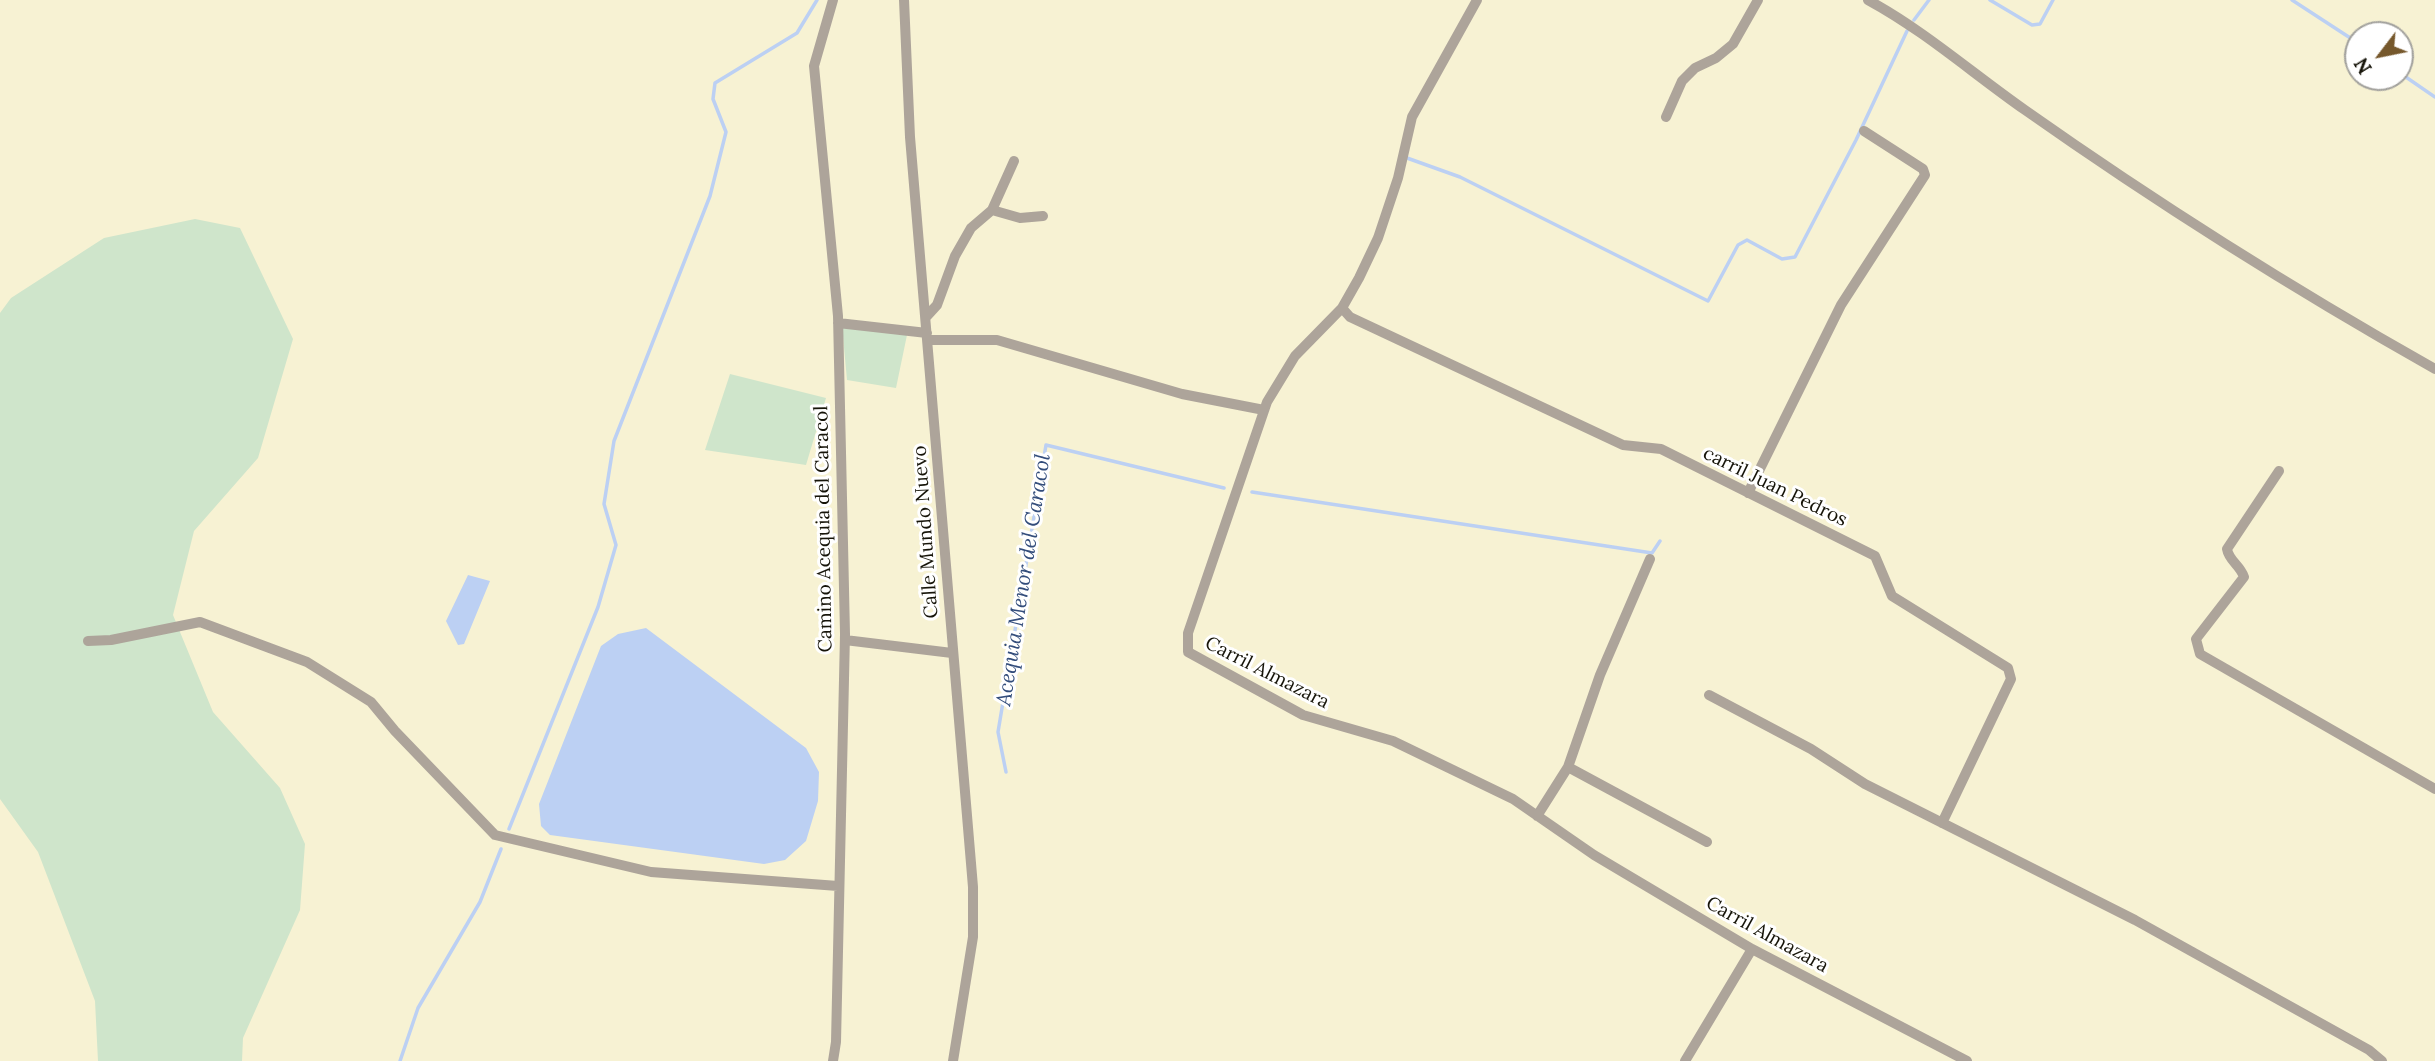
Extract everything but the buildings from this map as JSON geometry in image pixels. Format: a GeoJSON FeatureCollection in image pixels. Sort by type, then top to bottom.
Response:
{"type":"FeatureCollection","features":[{"type":"Feature","properties":{"kind":"street","name":"Camino Acequia del Caracol"},"geometry":{"type":"LineString","coordinates":[[833,0],[814,66],[838,323],[845,640],[836,1042],[833,1061]]}},
{"type":"Feature","properties":{"kind":"street","name":"Calle Mundo Nuevo"},"geometry":{"type":"LineString","coordinates":[[904,0],[910,137],[952,653],[964,763],[973,937],[953,1061]]}},
{"type":"Feature","properties":{"kind":"street","name":"Carril Almazara"},"geometry":{"type":"LineString","coordinates":[[1477,0],[1412,117],[1398,178],[1378,238],[1342,308],[1294,356],[1265,410],[1188,634],[1188,652],[1303,715],[1393,741],[1513,799],[1594,856],[1752,949],[1967,1061]]}},
{"type":"Feature","properties":{"kind":"street"},"geometry":{"type":"LineString","coordinates":[[1666,117],[1682,81],[1695,68],[1716,58],[1733,44],[1758,0]]}},
{"type":"Feature","properties":{"kind":"street"},"geometry":{"type":"LineString","coordinates":[[1868,0],[1905,20],[2025,110],[2313,300],[2435,369]]}},
{"type":"Feature","properties":{"kind":"street"},"geometry":{"type":"LineString","coordinates":[[1748,493],[1841,305],[1925,175],[1923,169],[1864,131]]}},
{"type":"Feature","properties":{"kind":"street"},"geometry":{"type":"LineString","coordinates":[[926,317],[937,305],[955,256],[971,228],[992,210],[1014,161]]}},
{"type":"Feature","properties":{"kind":"street"},"geometry":{"type":"LineString","coordinates":[[992,210],[1020,218],[1043,216]]}},
{"type":"Feature","properties":{"kind":"street","name":"carril Juan Pedros"},"geometry":{"type":"LineString","coordinates":[[1342,308],[1350,317],[1623,445],[1661,449],[1875,556],[1892,596],[2008,668],[2011,679],[1942,822]]}},
{"type":"Feature","properties":{"kind":"street"},"geometry":{"type":"LineString","coordinates":[[838,323],[928,337],[997,340],[1182,394],[1265,410]]}},
{"type":"Feature","properties":{"kind":"street"},"geometry":{"type":"LineString","coordinates":[[2279,471],[2227,549],[2228,557],[2241,568],[2244,577],[2196,639],[2196,647],[2200,654],[2435,789]]}},
{"type":"Feature","properties":{"kind":"street"},"geometry":{"type":"LineString","coordinates":[[1538,816],[1568,766],[1600,675],[1650,559]]}},
{"type":"Feature","properties":{"kind":"street"},"geometry":{"type":"LineString","coordinates":[[88,642],[200,622],[307,662],[372,702],[395,731],[495,835],[651,872],[838,886]]}},
{"type":"Feature","properties":{"kind":"street"},"geometry":{"type":"LineString","coordinates":[[845,640],[952,653]]}},
{"type":"Feature","properties":{"kind":"street"},"geometry":{"type":"LineString","coordinates":[[1709,695],[1811,749],[1865,784],[2135,920],[2369,1050],[2382,1061]]}},
{"type":"Feature","properties":{"kind":"street"},"geometry":{"type":"LineString","coordinates":[[1568,766],[1707,842]]}},
{"type":"Feature","properties":{"kind":"street"},"geometry":{"type":"LineString","coordinates":[[1685,1061],[1752,949]]}},
{"type":"Feature","properties":{"kind":"green space"},"geometry":{"type":"Polygon","coordinates":[[[195,219],[240,228],[293,339],[258,458],[194,531],[173,615],[213,712],[280,788],[305,844],[300,910],[243,1038],[242,1061],[98,1061],[95,1001],[38,852],[0,799],[0,313],[11,298],[104,238],[195,219]]]}},
{"type":"Feature","properties":{"kind":"green space"},"geometry":{"type":"Polygon","coordinates":[[[842,326],[907,335],[896,388],[847,380],[842,326]]]}},
{"type":"Feature","properties":{"kind":"green space"},"geometry":{"type":"Polygon","coordinates":[[[730,374],[826,398],[806,465],[705,450],[730,374]]]}},
{"type":"Feature","properties":{"kind":"water"},"geometry":{"type":"Polygon","coordinates":[[[468,575],[490,581],[464,644],[458,645],[446,621],[468,575]]]}},
{"type":"Feature","properties":{"kind":"water"},"geometry":{"type":"Polygon","coordinates":[[[646,628],[806,748],[819,772],[818,801],[806,841],[785,860],[764,864],[550,835],[541,826],[539,804],[601,646],[618,634],[646,628]]]}},
{"type":"Feature","properties":{"kind":"waterway"},"geometry":{"type":"LineString","coordinates":[[509,829],[598,607],[616,545],[604,504],[614,441],[710,196],[726,132],[713,99],[715,83],[797,33],[817,0]]}},
{"type":"Feature","properties":{"kind":"waterway"},"geometry":{"type":"LineString","coordinates":[[1914,20],[1929,0]]}},
{"type":"Feature","properties":{"kind":"waterway"},"geometry":{"type":"LineString","coordinates":[[1990,0],[2032,25],[2040,24],[2053,0]]}},
{"type":"Feature","properties":{"kind":"waterway"},"geometry":{"type":"LineString","coordinates":[[2292,0],[2344,34]]}},
{"type":"Feature","properties":{"kind":"waterway"},"geometry":{"type":"LineString","coordinates":[[1407,158],[1460,177],[1708,301],[1738,245],[1747,240],[1782,259],[1795,257],[1856,140],[1907,31]]}},
{"type":"Feature","properties":{"kind":"waterway"},"geometry":{"type":"LineString","coordinates":[[2414,83],[2435,97]]}},
{"type":"Feature","properties":{"kind":"waterway","name":"Acequia Menor del Caracol"},"geometry":{"type":"LineString","coordinates":[[1006,772],[998,732],[1046,445],[1224,488]]}},
{"type":"Feature","properties":{"kind":"waterway","name":"Acequia Menor del Caracol"},"geometry":{"type":"LineString","coordinates":[[1252,492],[1652,553],[1660,541]]}},
{"type":"Feature","properties":{"kind":"waterway"},"geometry":{"type":"LineString","coordinates":[[400,1061],[418,1008],[480,902],[501,849]]}}]}
